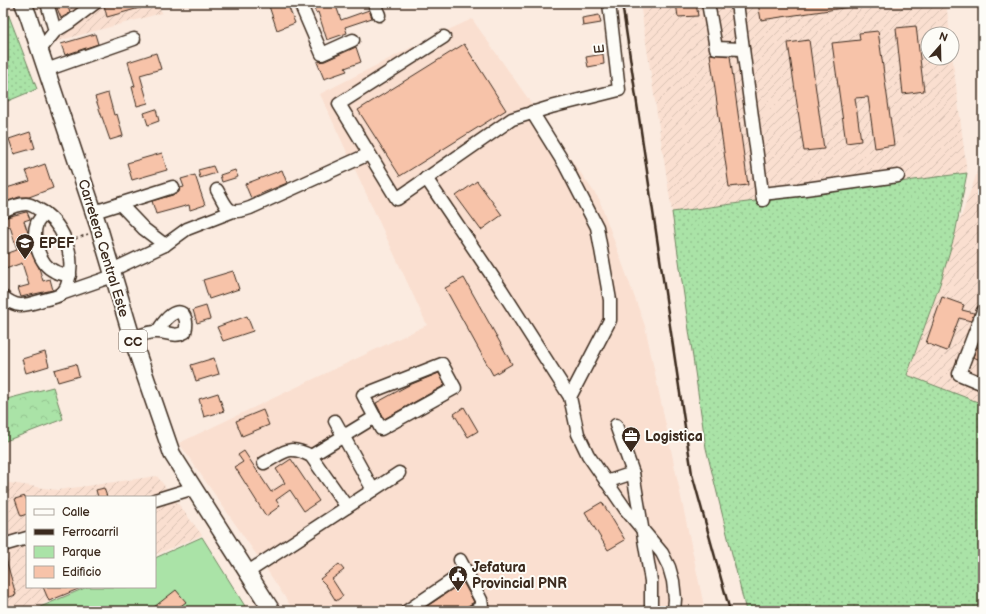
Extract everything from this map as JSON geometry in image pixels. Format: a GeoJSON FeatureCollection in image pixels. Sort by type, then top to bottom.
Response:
{"type":"FeatureCollection","features":[{"type":"Feature","properties":{"kind":"main road","name":"Carretera Central Este"},"geometry":{"type":"LineString","coordinates":[[26,9],[94,212],[132,338],[172,454],[248,572],[269,610]]}},
{"type":"Feature","properties":{"kind":"street"},"geometry":{"type":"LineString","coordinates":[[40,51],[55,31],[79,8],[95,3]]}},
{"type":"Feature","properties":{"kind":"street"},"geometry":{"type":"LineString","coordinates":[[300,3],[322,54],[353,40]]}},
{"type":"Feature","properties":{"kind":"street"},"geometry":{"type":"LineString","coordinates":[[374,3],[379,15]]}},
{"type":"Feature","properties":{"kind":"street","name":"E"},"geometry":{"type":"LineString","coordinates":[[532,112],[619,90],[609,3]]}},
{"type":"Feature","properties":{"kind":"street"},"geometry":{"type":"LineString","coordinates":[[708,3],[716,48],[743,49]]}},
{"type":"Feature","properties":{"kind":"street"},"geometry":{"type":"LineString","coordinates":[[737,3],[763,197],[798,190],[898,176]]}},
{"type":"Feature","properties":{"kind":"street"},"geometry":{"type":"LineString","coordinates":[[26,9],[47,5],[55,31]]}},
{"type":"Feature","properties":{"kind":"street"},"geometry":{"type":"LineString","coordinates":[[444,37],[339,104],[397,199],[512,119],[532,112],[565,165],[598,227],[610,300],[610,320],[570,397]]}},
{"type":"Feature","properties":{"kind":"street"},"geometry":{"type":"LineString","coordinates":[[46,70],[134,39]]}},
{"type":"Feature","properties":{"kind":"street"},"geometry":{"type":"LineString","coordinates":[[3,297],[12,304],[22,306],[61,294],[113,273],[165,245],[188,229],[231,212],[239,212],[250,208],[369,154]]}},
{"type":"Feature","properties":{"kind":"street"},"geometry":{"type":"LineString","coordinates":[[426,178],[501,289],[570,397],[578,434],[588,455],[626,510],[662,553],[669,567],[673,581],[675,599],[674,611]]}},
{"type":"Feature","properties":{"kind":"street"},"geometry":{"type":"LineString","coordinates":[[94,212],[173,187]]}},
{"type":"Feature","properties":{"kind":"street"},"geometry":{"type":"LineString","coordinates":[[217,190],[227,208],[231,212]]}},
{"type":"Feature","properties":{"kind":"street"},"geometry":{"type":"LineString","coordinates":[[3,211],[26,204],[45,213],[58,226],[66,242],[70,262],[70,275],[66,287],[61,294]]}},
{"type":"Feature","properties":{"kind":"street"},"geometry":{"type":"LineString","coordinates":[[120,204],[144,229],[165,245]]}},
{"type":"Feature","properties":{"kind":"street"},"geometry":{"type":"LineString","coordinates":[[45,213],[37,223],[35,233],[42,260],[47,267],[54,272],[70,275]]}},
{"type":"Feature","properties":{"kind":"street"},"geometry":{"type":"LineString","coordinates":[[983,312],[959,374],[983,384]]}},
{"type":"Feature","properties":{"kind":"street"},"geometry":{"type":"LineString","coordinates":[[132,338],[157,332]]}},
{"type":"Feature","properties":{"kind":"street"},"geometry":{"type":"LineString","coordinates":[[442,364],[455,388],[381,429],[375,416],[363,395],[442,364]]}},
{"type":"Feature","properties":{"kind":"street"},"geometry":{"type":"LineString","coordinates":[[311,456],[375,416]]}},
{"type":"Feature","properties":{"kind":"street"},"geometry":{"type":"LineString","coordinates":[[334,421],[373,490]]}},
{"type":"Feature","properties":{"kind":"street"},"geometry":{"type":"LineString","coordinates":[[616,425],[633,473],[651,581],[651,611]]}},
{"type":"Feature","properties":{"kind":"street"},"geometry":{"type":"LineString","coordinates":[[264,463],[291,449],[298,449],[311,456],[347,507]]}},
{"type":"Feature","properties":{"kind":"street"},"geometry":{"type":"LineString","coordinates":[[248,572],[399,473]]}},
{"type":"Feature","properties":{"kind":"street"},"geometry":{"type":"LineString","coordinates":[[606,482],[633,473]]}},
{"type":"Feature","properties":{"kind":"street"},"geometry":{"type":"LineString","coordinates":[[156,500],[194,488]]}},
{"type":"Feature","properties":{"kind":"street"},"geometry":{"type":"LineString","coordinates":[[3,545],[26,538]]}},
{"type":"Feature","properties":{"kind":"street"},"geometry":{"type":"LineString","coordinates":[[460,560],[482,600],[482,606],[474,611]]}},
{"type":"Feature","properties":{"kind":"street"},"geometry":{"type":"LineString","coordinates":[[406,611],[466,571]]}},
{"type":"Feature","properties":{"kind":"path"},"geometry":{"type":"LineString","coordinates":[[66,242],[100,231]]}},
{"type":"Feature","properties":{"kind":"shaded area"},"geometry":{"type":"Polygon","coordinates":[[[43,3],[158,3],[162,13],[54,42],[43,3]]]}},
{"type":"Feature","properties":{"kind":"shaded area"},"geometry":{"type":"Polygon","coordinates":[[[640,3],[946,3],[949,26],[920,26],[920,66],[954,66],[967,173],[672,212],[640,3]]]}},
{"type":"Feature","properties":{"kind":"shaded area"},"geometry":{"type":"Polygon","coordinates":[[[472,19],[599,199],[645,326],[705,611],[294,611],[179,443],[427,325],[320,94],[420,43],[472,19]]]}},
{"type":"Feature","properties":{"kind":"shaded area"},"geometry":{"type":"Polygon","coordinates":[[[983,156],[983,404],[907,375],[940,284],[955,234],[983,156]]]}},
{"type":"Feature","properties":{"kind":"shaded area"},"geometry":{"type":"Polygon","coordinates":[[[157,476],[202,535],[156,555],[156,496],[26,496],[26,588],[81,588],[26,611],[3,611],[3,482],[58,490],[157,476]]]}},
{"type":"Feature","properties":{"kind":"green space"},"geometry":{"type":"Polygon","coordinates":[[[3,3],[37,89],[3,103],[3,3]]]}},
{"type":"Feature","properties":{"kind":"green space"},"geometry":{"type":"Polygon","coordinates":[[[967,173],[955,234],[940,284],[907,375],[983,404],[983,611],[746,611],[706,448],[672,212],[967,173]]]}},
{"type":"Feature","properties":{"kind":"green space"},"geometry":{"type":"Polygon","coordinates":[[[53,387],[63,419],[3,442],[3,400],[53,387]]]}},
{"type":"Feature","properties":{"kind":"green space"},"geometry":{"type":"Polygon","coordinates":[[[202,537],[248,611],[31,611],[85,588],[156,588],[156,558],[202,537]]]}},
{"type":"Feature","properties":{"kind":"building"},"geometry":{"type":"Polygon","coordinates":[[[55,3],[67,3],[70,13],[61,18],[55,3]]]}},
{"type":"Feature","properties":{"kind":"building"},"geometry":{"type":"Polygon","coordinates":[[[115,3],[150,3],[150,5],[107,17],[104,5],[115,3]]]}},
{"type":"Feature","properties":{"kind":"building"},"geometry":{"type":"Polygon","coordinates":[[[268,3],[287,3],[295,23],[277,30],[268,3]]]}},
{"type":"Feature","properties":{"kind":"building"},"geometry":{"type":"Polygon","coordinates":[[[312,3],[335,3],[341,20],[369,10],[372,18],[345,27],[347,33],[327,40],[318,12],[316,13],[312,3]]]}},
{"type":"Feature","properties":{"kind":"building"},"geometry":{"type":"Polygon","coordinates":[[[676,3],[696,3],[698,16],[678,17],[676,3]]]}},
{"type":"Feature","properties":{"kind":"building"},"geometry":{"type":"Polygon","coordinates":[[[758,3],[849,3],[850,7],[761,20],[758,3]]]}},
{"type":"Feature","properties":{"kind":"building"},"geometry":{"type":"Polygon","coordinates":[[[599,15],[601,23],[583,26],[582,18],[599,15]]]}},
{"type":"Feature","properties":{"kind":"building"},"geometry":{"type":"Polygon","coordinates":[[[916,26],[924,91],[903,94],[896,28],[916,26]]]}},
{"type":"Feature","properties":{"kind":"building"},"geometry":{"type":"Polygon","coordinates":[[[878,31],[894,145],[875,148],[868,97],[855,98],[861,141],[846,143],[832,43],[860,40],[859,33],[878,31]]]}},
{"type":"Feature","properties":{"kind":"building"},"geometry":{"type":"Polygon","coordinates":[[[95,34],[98,44],[65,55],[61,44],[95,34]]]}},
{"type":"Feature","properties":{"kind":"building"},"geometry":{"type":"Polygon","coordinates":[[[809,40],[824,149],[804,151],[788,43],[809,40]]]}},
{"type":"Feature","properties":{"kind":"building"},"geometry":{"type":"Polygon","coordinates":[[[464,44],[506,110],[400,176],[358,110],[464,44]]]}},
{"type":"Feature","properties":{"kind":"building"},"geometry":{"type":"Polygon","coordinates":[[[356,47],[361,62],[345,68],[347,71],[324,79],[317,62],[325,61],[356,47]]]}},
{"type":"Feature","properties":{"kind":"building"},"geometry":{"type":"Polygon","coordinates":[[[156,53],[161,69],[140,75],[148,103],[137,106],[132,87],[135,86],[128,62],[156,53]]]}},
{"type":"Feature","properties":{"kind":"building"},"geometry":{"type":"Polygon","coordinates":[[[603,54],[604,64],[588,67],[586,57],[603,54]]]}},
{"type":"Feature","properties":{"kind":"building"},"geometry":{"type":"Polygon","coordinates":[[[710,54],[730,56],[748,185],[729,187],[710,54]]]}},
{"type":"Feature","properties":{"kind":"building"},"geometry":{"type":"Polygon","coordinates":[[[108,93],[114,115],[117,114],[123,136],[110,140],[95,97],[108,93]]]}},
{"type":"Feature","properties":{"kind":"building"},"geometry":{"type":"Polygon","coordinates":[[[156,109],[159,121],[148,125],[144,113],[156,109]]]}},
{"type":"Feature","properties":{"kind":"building"},"geometry":{"type":"Polygon","coordinates":[[[30,132],[35,148],[14,154],[9,139],[30,132]]]}},
{"type":"Feature","properties":{"kind":"building"},"geometry":{"type":"Polygon","coordinates":[[[162,153],[167,170],[132,180],[127,163],[162,153]]]}},
{"type":"Feature","properties":{"kind":"building"},"geometry":{"type":"Polygon","coordinates":[[[45,164],[53,188],[29,197],[19,197],[3,203],[3,189],[30,181],[26,171],[45,164]]]}},
{"type":"Feature","properties":{"kind":"building"},"geometry":{"type":"Polygon","coordinates":[[[213,166],[216,173],[200,178],[198,170],[213,166]]]}},
{"type":"Feature","properties":{"kind":"building"},"geometry":{"type":"Polygon","coordinates":[[[235,170],[238,177],[222,182],[220,175],[235,170]]]}},
{"type":"Feature","properties":{"kind":"building"},"geometry":{"type":"Polygon","coordinates":[[[282,170],[287,183],[251,198],[245,184],[282,170]]]}},
{"type":"Feature","properties":{"kind":"building"},"geometry":{"type":"Polygon","coordinates":[[[195,175],[205,205],[190,210],[189,205],[156,214],[152,201],[176,194],[179,192],[180,188],[184,187],[181,179],[195,175]]]}},
{"type":"Feature","properties":{"kind":"building"},"geometry":{"type":"Polygon","coordinates":[[[477,181],[502,215],[481,230],[456,196],[477,181]]]}},
{"type":"Feature","properties":{"kind":"building"},"geometry":{"type":"Polygon","coordinates":[[[27,212],[30,219],[24,221],[28,233],[31,252],[39,268],[43,281],[50,279],[53,290],[21,297],[18,288],[29,285],[22,263],[3,270],[3,255],[17,250],[10,226],[3,228],[3,218],[27,212]]]}},
{"type":"Feature","properties":{"kind":"building"},"geometry":{"type":"Polygon","coordinates":[[[233,271],[239,289],[209,299],[203,280],[233,271]]]}},
{"type":"Feature","properties":{"kind":"building"},"geometry":{"type":"Polygon","coordinates":[[[464,278],[512,364],[493,375],[445,288],[464,278]]]}},
{"type":"Feature","properties":{"kind":"building"},"geometry":{"type":"Polygon","coordinates":[[[942,297],[964,305],[962,310],[974,313],[971,321],[959,318],[947,351],[926,343],[942,297]]]}},
{"type":"Feature","properties":{"kind":"building"},"geometry":{"type":"Polygon","coordinates":[[[206,306],[210,319],[197,323],[193,310],[206,306]]]}},
{"type":"Feature","properties":{"kind":"building"},"geometry":{"type":"Polygon","coordinates":[[[247,316],[253,331],[223,341],[217,327],[247,316]]]}},
{"type":"Feature","properties":{"kind":"building"},"geometry":{"type":"Polygon","coordinates":[[[977,347],[983,349],[983,361],[973,357],[977,347]]]}},
{"type":"Feature","properties":{"kind":"building"},"geometry":{"type":"Polygon","coordinates":[[[45,352],[49,366],[26,373],[22,359],[45,352]]]}},
{"type":"Feature","properties":{"kind":"building"},"geometry":{"type":"Polygon","coordinates":[[[214,358],[219,374],[196,381],[191,365],[214,358]]]}},
{"type":"Feature","properties":{"kind":"building"},"geometry":{"type":"Polygon","coordinates":[[[76,364],[79,376],[58,382],[54,370],[76,364]]]}},
{"type":"Feature","properties":{"kind":"building"},"geometry":{"type":"Polygon","coordinates":[[[439,373],[445,385],[384,419],[376,403],[407,386],[439,373]]]}},
{"type":"Feature","properties":{"kind":"building"},"geometry":{"type":"Polygon","coordinates":[[[218,393],[224,411],[204,417],[199,399],[218,393]]]}},
{"type":"Feature","properties":{"kind":"building"},"geometry":{"type":"Polygon","coordinates":[[[464,407],[478,431],[468,437],[454,414],[464,407]]]}},
{"type":"Feature","properties":{"kind":"building"},"geometry":{"type":"Polygon","coordinates":[[[263,410],[269,425],[242,436],[236,421],[263,410]]]}},
{"type":"Feature","properties":{"kind":"building"},"geometry":{"type":"Polygon","coordinates":[[[244,451],[271,492],[285,483],[276,469],[291,459],[319,501],[304,511],[290,490],[276,500],[280,506],[266,516],[235,467],[243,462],[238,455],[244,451]]]}},
{"type":"Feature","properties":{"kind":"building"},"geometry":{"type":"Polygon","coordinates":[[[104,488],[107,496],[98,496],[96,490],[104,488]]]}},
{"type":"Feature","properties":{"kind":"building"},"geometry":{"type":"Polygon","coordinates":[[[25,496],[26,514],[21,516],[15,499],[25,496]]]}},
{"type":"Feature","properties":{"kind":"building"},"geometry":{"type":"Polygon","coordinates":[[[602,502],[625,540],[608,550],[585,512],[602,502]]]}},
{"type":"Feature","properties":{"kind":"building"},"geometry":{"type":"Polygon","coordinates":[[[3,556],[5,556],[16,595],[3,599],[3,556]]]}},
{"type":"Feature","properties":{"kind":"building"},"geometry":{"type":"Polygon","coordinates":[[[339,564],[344,570],[332,579],[343,596],[336,601],[326,585],[320,579],[339,564]]]}},
{"type":"Feature","properties":{"kind":"building","name":"Jefatura Provincial PNR"},"geometry":{"type":"Polygon","coordinates":[[[463,582],[474,602],[460,611],[420,611],[463,582]]]}},
{"type":"Feature","properties":{"kind":"building"},"geometry":{"type":"Polygon","coordinates":[[[43,588],[81,588],[49,601],[43,588]]]}},
{"type":"Feature","properties":{"kind":"building"},"geometry":{"type":"Polygon","coordinates":[[[176,590],[186,602],[174,611],[149,611],[176,590]]]}},
{"type":"Feature","properties":{"kind":"railway"},"geometry":{"type":"LineString","coordinates":[[622,3],[692,474],[730,611]]}},
{"type":"Feature","properties":{"kind":"place","name":"EPEF"},"geometry":{"type":"Point","coordinates":[25,260]}},
{"type":"Feature","properties":{"kind":"place","name":"Logistica"},"geometry":{"type":"Point","coordinates":[631,453]}},
{"type":"Feature","properties":{"kind":"place","name":"Jefatura Provincial PNR"},"geometry":{"type":"Point","coordinates":[458,592]}}]}
